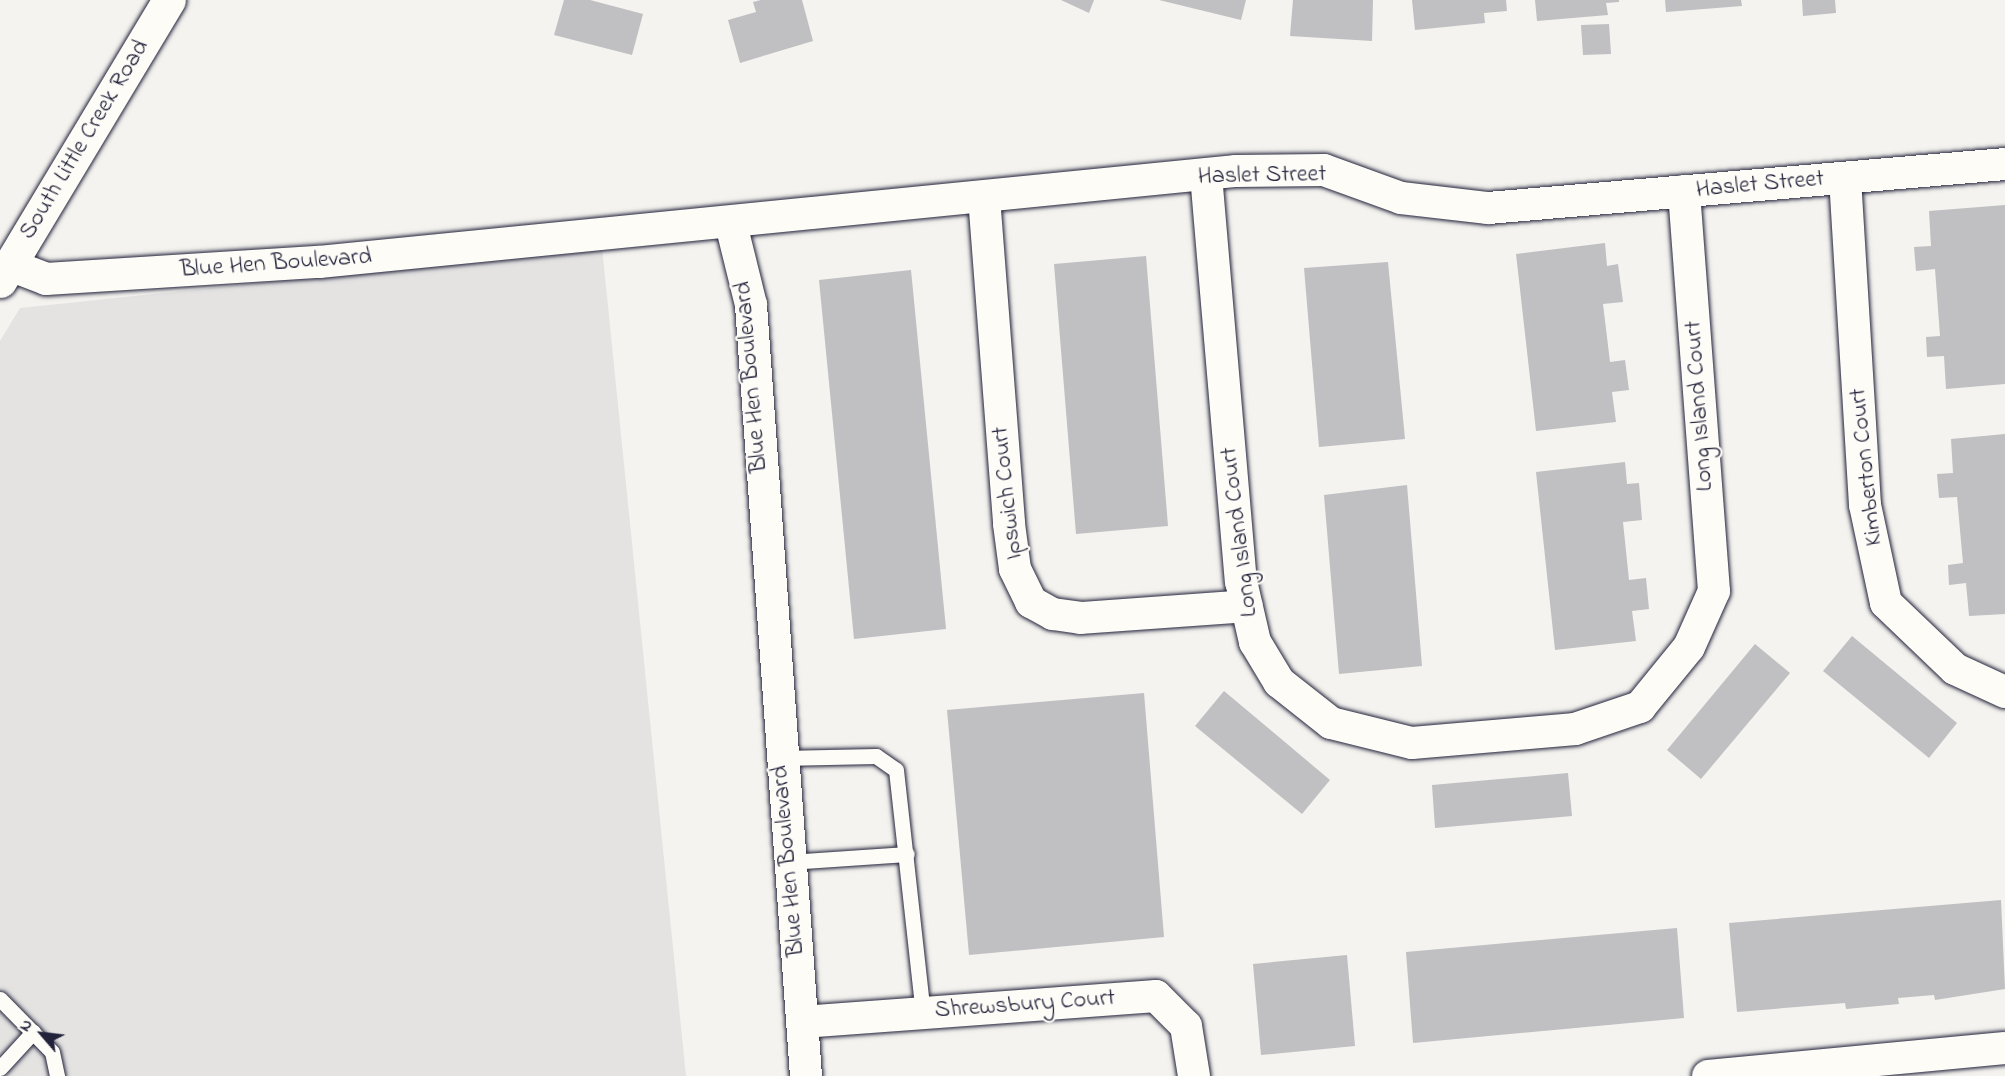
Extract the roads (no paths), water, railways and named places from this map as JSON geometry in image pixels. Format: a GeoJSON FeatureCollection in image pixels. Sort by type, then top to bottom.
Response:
{"type":"FeatureCollection","features":[{"type":"Feature","properties":{"kind":"street","name":"South Little Creek Road"},"geometry":{"type":"LineString","coordinates":[[5,273],[169,0]]}},
{"type":"Feature","properties":{"kind":"street","name":"Haslet Street"},"geometry":{"type":"LineString","coordinates":[[731,224],[1206,175],[1324,170],[1401,198],[1488,208],[2005,164]]}},
{"type":"Feature","properties":{"kind":"street","name":"Long Island Court"},"geometry":{"type":"LineString","coordinates":[[1206,175],[1247,606],[1255,642],[1279,682],[1331,723],[1412,743],[1575,729],[1640,707],[1689,647],[1714,591],[1683,191]]}},
{"type":"Feature","properties":{"kind":"street","name":"Kimberton Court"},"geometry":{"type":"LineString","coordinates":[[1845,178],[1866,505],[1886,603],[1955,669],[2005,692]]}},
{"type":"Feature","properties":{"kind":"street","name":"Ipswich Court"},"geometry":{"type":"LineString","coordinates":[[984,197],[1009,525],[1015,570],[1031,602],[1053,614],[1081,618],[1247,606]]}},
{"type":"Feature","properties":{"kind":"street","name":"Blue Hen Boulevard"},"geometry":{"type":"LineString","coordinates":[[5,273],[46,279],[319,262],[731,224],[751,305],[781,758],[806,1076]]}},
{"type":"Feature","properties":{"kind":"street","name":"Shrewsbury Court"},"geometry":{"type":"LineString","coordinates":[[802,1022],[1156,996],[1185,1026],[1194,1076]]}},
{"type":"Feature","properties":{"kind":"street"},"geometry":{"type":"LineString","coordinates":[[1708,1076],[2005,1048]]}},
{"type":"Feature","properties":{"kind":"lane"},"geometry":{"type":"LineString","coordinates":[[781,758],[887,760],[900,782],[923,1013]]}},
{"type":"Feature","properties":{"kind":"lane"},"geometry":{"type":"LineString","coordinates":[[789,862],[907,854]]}},
{"type":"Feature","properties":{"kind":"lane"},"geometry":{"type":"LineString","coordinates":[[0,999],[52,1052],[57,1076]]}},
{"type":"Feature","properties":{"kind":"lane"},"geometry":{"type":"LineString","coordinates":[[0,1068],[33,1032]]}}]}
